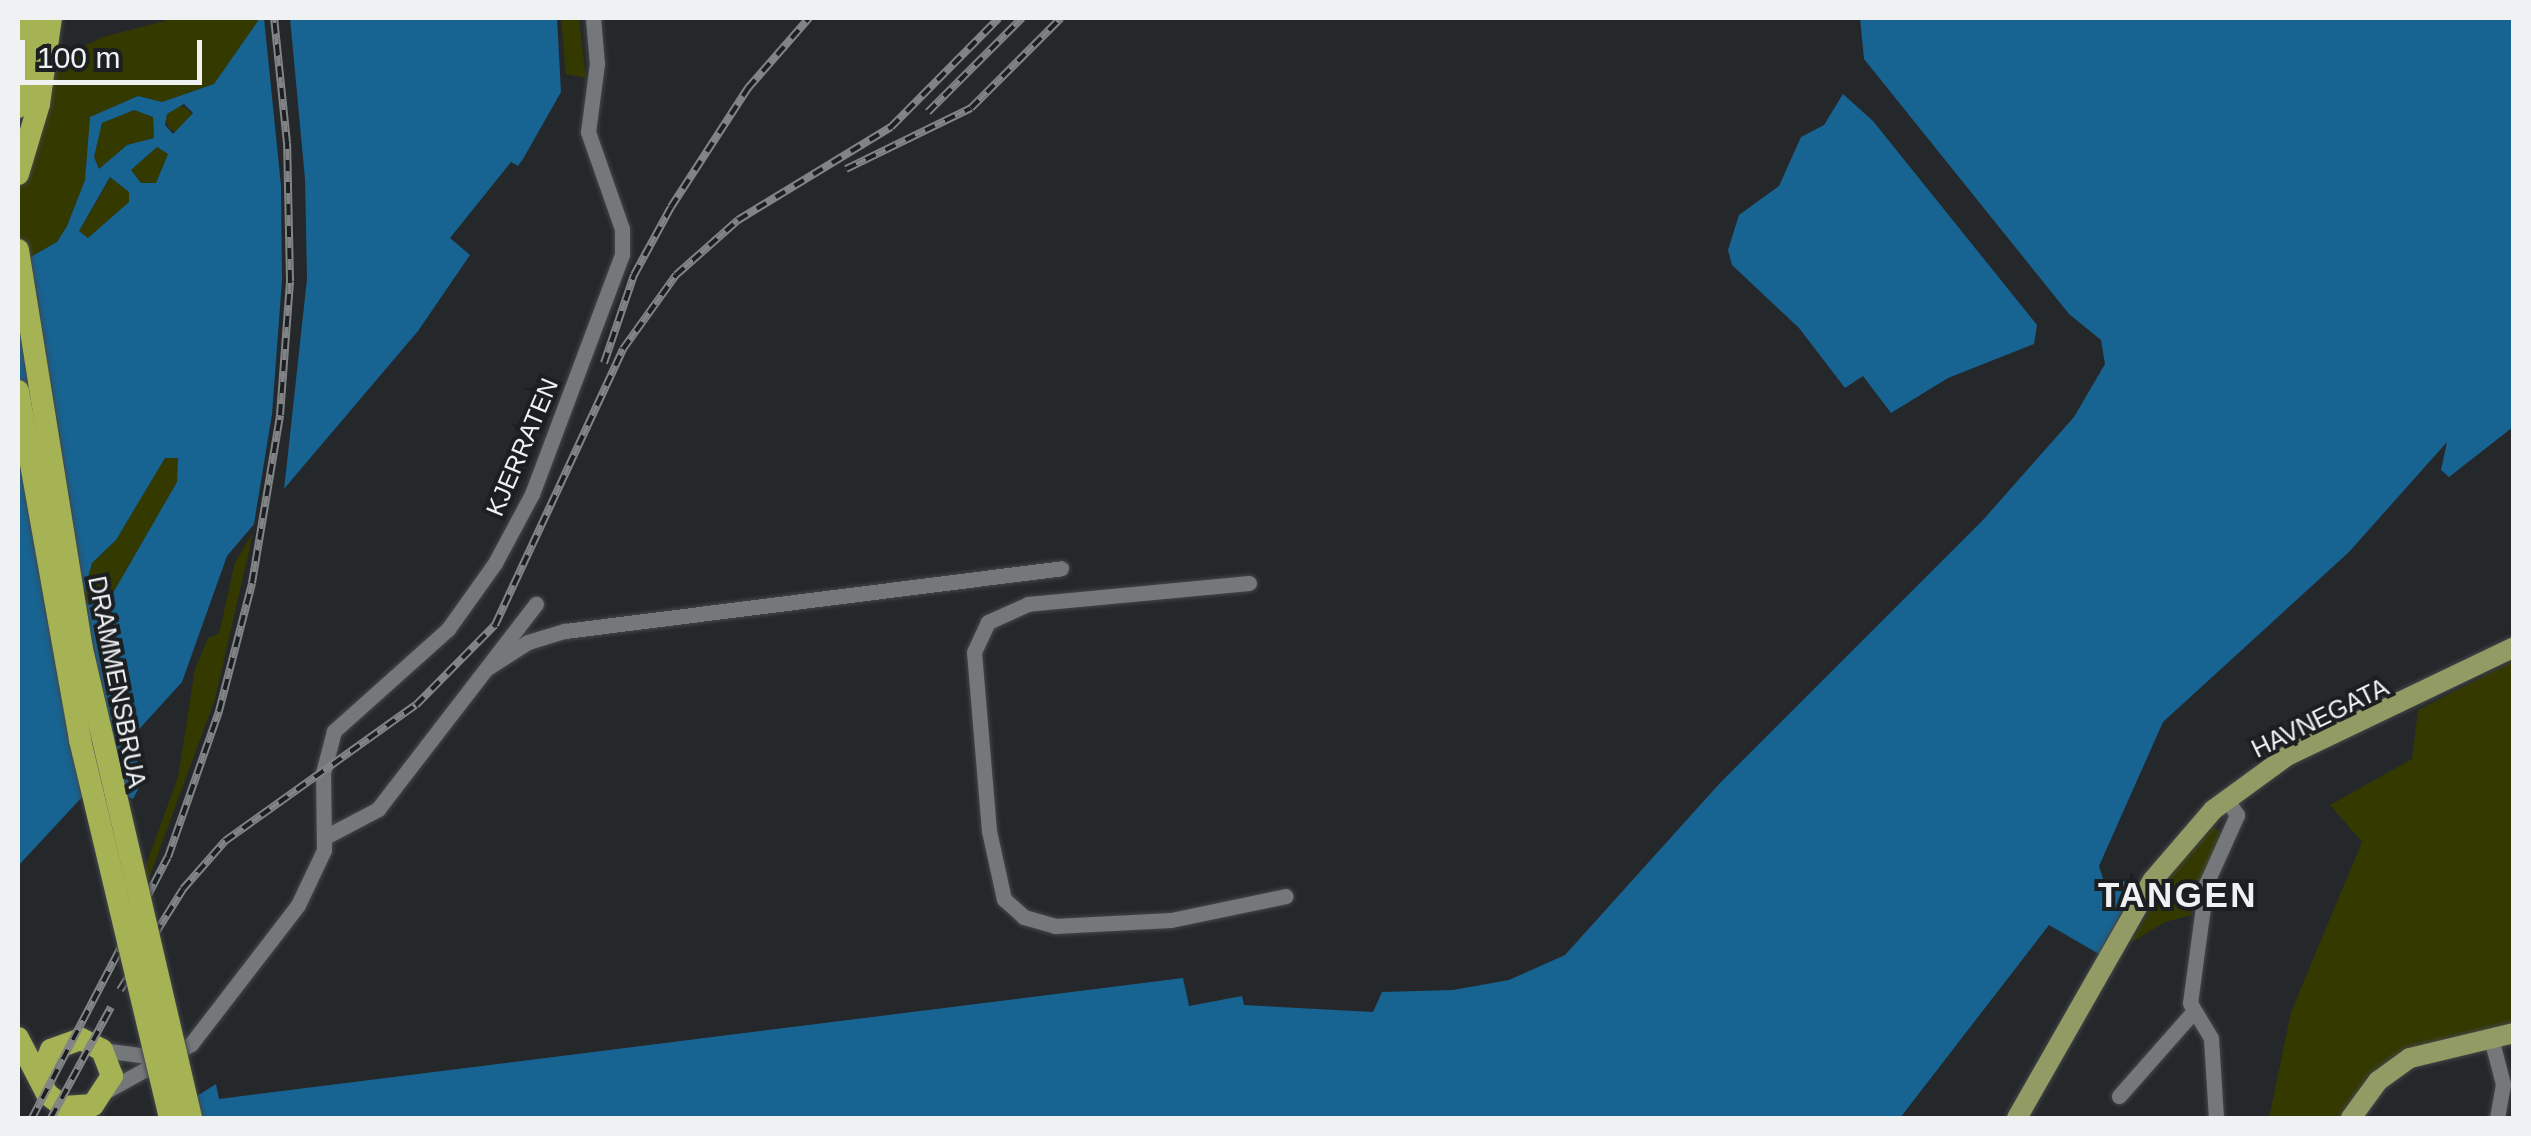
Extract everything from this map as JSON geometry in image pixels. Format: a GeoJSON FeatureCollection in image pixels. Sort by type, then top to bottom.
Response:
{"type":"FeatureCollection","features":[{"type":"Feature","properties":{"kind":"highway"},"geometry":{"type":"LineString","coordinates":[[18,108],[31,18]]}},
{"type":"Feature","properties":{"kind":"highway"},"geometry":{"type":"LineString","coordinates":[[18,174],[39,104],[51,18]]}},
{"type":"Feature","properties":{"kind":"highway","name":"DRAMMENSBRUA"},"geometry":{"type":"LineString","coordinates":[[18,250],[80,645],[191,1118]]}},
{"type":"Feature","properties":{"kind":"highway","name":"DRAMMENSBRUA"},"geometry":{"type":"LineString","coordinates":[[18,390],[88,778],[171,1118]]}},
{"type":"Feature","properties":{"kind":"highway"},"geometry":{"type":"LineString","coordinates":[[18,1024],[58,1044],[81,1039],[102,1050],[111,1069],[99,1103],[58,1111],[41,1073],[18,1038]]}},
{"type":"Feature","properties":{"kind":"highway"},"geometry":{"type":"LineString","coordinates":[[41,1073],[58,1044]]}},
{"type":"Feature","properties":{"kind":"main road","name":"HAVNEGATA"},"geometry":{"type":"LineString","coordinates":[[2018,1118],[2152,881],[2226,798],[2304,747],[2412,702],[2514,647]]}},
{"type":"Feature","properties":{"kind":"main road"},"geometry":{"type":"LineString","coordinates":[[2351,1118],[2378,1081],[2410,1058],[2514,1033]]}},
{"type":"Feature","properties":{"kind":"street","name":"KJERRATEN"},"geometry":{"type":"LineString","coordinates":[[99,1103],[201,1035],[298,905],[326,837],[323,774],[334,730],[448,629],[495,563],[544,468],[618,274],[622,229],[588,132],[597,64],[593,18]]}},
{"type":"Feature","properties":{"kind":"street"},"geometry":{"type":"LineString","coordinates":[[489,667],[528,642],[564,632],[1061,568]]}},
{"type":"Feature","properties":{"kind":"street"},"geometry":{"type":"LineString","coordinates":[[1249,583],[1028,604],[988,622],[974,652],[990,831],[1004,899],[1024,917],[1055,926],[1171,920],[1286,896]]}},
{"type":"Feature","properties":{"kind":"street"},"geometry":{"type":"LineString","coordinates":[[326,837],[378,810],[536,604]]}},
{"type":"Feature","properties":{"kind":"street"},"geometry":{"type":"LineString","coordinates":[[2118,1096],[2192,1012],[2206,884],[2237,815],[2226,798]]}},
{"type":"Feature","properties":{"kind":"street"},"geometry":{"type":"LineString","coordinates":[[2192,1012],[2211,1038],[2216,1118]]}},
{"type":"Feature","properties":{"kind":"street"},"geometry":{"type":"LineString","coordinates":[[2491,1038],[2503,1084],[2497,1118]]}},
{"type":"Feature","properties":{"kind":"street"},"geometry":{"type":"LineString","coordinates":[[102,1050],[164,1058]]}},
{"type":"Feature","properties":{"kind":"green space"},"geometry":{"type":"Polygon","coordinates":[[[176,18],[260,18],[215,84],[162,102],[137,96],[91,117],[85,180],[67,226],[57,242],[18,264],[18,193],[55,60],[103,37],[176,18]]]}},
{"type":"Feature","properties":{"kind":"green space"},"geometry":{"type":"Polygon","coordinates":[[[561,18],[579,18],[586,78],[566,74],[561,18]]]}},
{"type":"Feature","properties":{"kind":"green space"},"geometry":{"type":"Polygon","coordinates":[[[179,106],[189,109],[189,129],[179,132],[169,129],[166,119],[169,109],[179,106]]]}},
{"type":"Feature","properties":{"kind":"green space"},"geometry":{"type":"Polygon","coordinates":[[[134,110],[153,117],[154,138],[127,145],[99,170],[94,157],[102,123],[134,110]]]}},
{"type":"Feature","properties":{"kind":"green space"},"geometry":{"type":"Polygon","coordinates":[[[157,147],[168,154],[156,183],[141,183],[131,170],[157,147]]]}},
{"type":"Feature","properties":{"kind":"green space"},"geometry":{"type":"Polygon","coordinates":[[[111,177],[129,192],[130,202],[88,238],[79,231],[111,177]]]}},
{"type":"Feature","properties":{"kind":"green space"},"geometry":{"type":"Polygon","coordinates":[[[165,458],[178,458],[177,482],[113,593],[89,605],[82,599],[92,563],[116,540],[165,458]]]}},
{"type":"Feature","properties":{"kind":"green space"},"geometry":{"type":"Polygon","coordinates":[[[253,533],[215,699],[148,881],[142,876],[178,777],[195,669],[208,638],[219,634],[235,562],[253,533]]]}},
{"type":"Feature","properties":{"kind":"green space"},"geometry":{"type":"Polygon","coordinates":[[[2513,661],[2513,1033],[2427,1050],[2351,1118],[2269,1118],[2291,1012],[2362,842],[2330,805],[2412,759],[2418,710],[2513,661]]]}},
{"type":"Feature","properties":{"kind":"green space"},"geometry":{"type":"Polygon","coordinates":[[[2213,827],[2221,832],[2192,915],[2165,922],[2129,944],[2173,872],[2213,827]]]}},
{"type":"Feature","properties":{"kind":"water"},"geometry":{"type":"Polygon","coordinates":[[[260,18],[557,18],[561,92],[518,166],[511,162],[450,238],[470,255],[418,331],[227,556],[182,682],[132,737],[142,782],[133,799],[118,792],[83,796],[18,866],[18,264],[57,242],[67,226],[85,180],[90,117],[138,96],[162,102],[214,84],[260,18]],[[184,104],[167,114],[165,125],[173,134],[193,113],[184,104]],[[134,110],[102,123],[94,157],[99,169],[127,145],[154,138],[153,117],[134,110]],[[157,147],[131,170],[141,183],[156,183],[168,154],[157,147]],[[110,177],[79,231],[88,238],[129,202],[129,192],[110,177]],[[165,458],[116,540],[92,563],[82,599],[89,605],[113,593],[177,482],[178,458],[165,458]]]}},
{"type":"Feature","properties":{"kind":"water"},"geometry":{"type":"Polygon","coordinates":[[[1860,18],[2513,18],[2513,427],[2449,477],[2441,470],[2447,442],[2349,552],[2163,722],[2099,866],[2104,882],[2139,881],[2099,954],[2049,925],[1900,1118],[162,1118],[216,1084],[219,1099],[1183,978],[1189,1006],[1242,996],[1244,1005],[1373,1012],[1382,992],[1453,990],[1509,980],[1565,955],[1720,783],[1983,520],[2074,417],[2105,364],[2101,340],[2069,314],[1864,59],[1860,18]]]}},
{"type":"Feature","properties":{"kind":"water"},"geometry":{"type":"Polygon","coordinates":[[[1843,94],[1873,121],[2037,325],[2034,344],[1948,378],[1891,413],[1863,376],[1845,388],[1799,328],[1732,265],[1728,250],[1739,215],[1779,186],[1801,137],[1824,125],[1843,94]]]}},
{"type":"Feature","properties":{"kind":"pier"},"geometry":{"type":"Polygon","coordinates":[[[264,18],[290,18],[305,179],[307,279],[283,499],[252,536],[272,414],[282,280],[281,186],[264,18]]]}},
{"type":"Feature","properties":{"kind":"railway"},"geometry":{"type":"LineString","coordinates":[[32,1118],[168,857],[219,711],[252,583],[280,415],[290,281],[287,143],[274,18]]}},
{"type":"Feature","properties":{"kind":"railway"},"geometry":{"type":"LineString","coordinates":[[604,363],[634,275],[671,207],[748,88],[809,18]]}},
{"type":"Feature","properties":{"kind":"railway"},"geometry":{"type":"LineString","coordinates":[[120,990],[183,889],[225,841],[416,705],[495,625],[623,349],[676,275],[738,220],[891,127],[999,18]]}},
{"type":"Feature","properties":{"kind":"railway"},"geometry":{"type":"LineString","coordinates":[[928,112],[1022,18]]}},
{"type":"Feature","properties":{"kind":"railway"},"geometry":{"type":"LineString","coordinates":[[846,169],[971,108],[1061,18]]}},
{"type":"Feature","properties":{"kind":"railway"},"geometry":{"type":"LineString","coordinates":[[51,1118],[111,1007]]}},
{"type":"Feature","properties":{"kind":"district","name":"TANGEN"},"geometry":{"type":"Point","coordinates":[2178,895]}}]}
